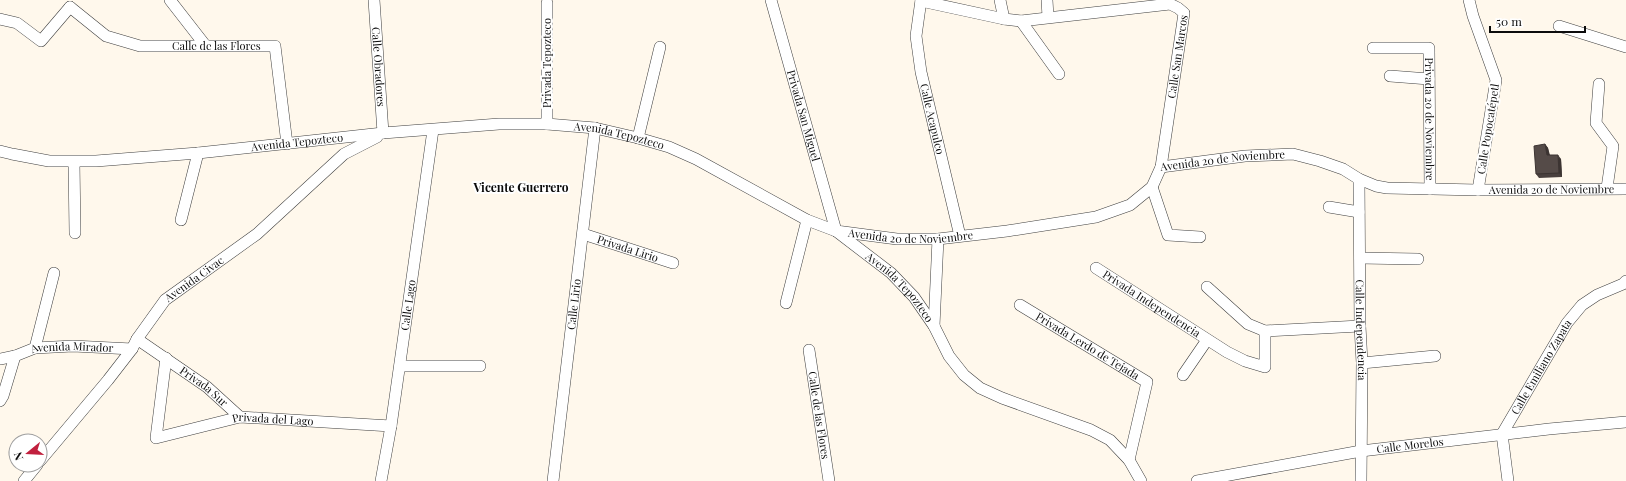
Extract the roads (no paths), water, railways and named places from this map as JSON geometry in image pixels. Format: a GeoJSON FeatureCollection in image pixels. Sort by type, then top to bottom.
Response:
{"type":"FeatureCollection","features":[{"type":"Feature","properties":{"kind":"street"},"geometry":{"type":"LineString","coordinates":[[170,0],[205,45]]}},
{"type":"Feature","properties":{"kind":"street","name":"Calle Obradores"},"geometry":{"type":"LineString","coordinates":[[374,0],[383,134]]}},
{"type":"Feature","properties":{"kind":"street","name":"Privada San Miguel"},"geometry":{"type":"LineString","coordinates":[[771,0],[836,231]]}},
{"type":"Feature","properties":{"kind":"street"},"geometry":{"type":"LineString","coordinates":[[1000,0],[1004,19]]}},
{"type":"Feature","properties":{"kind":"street"},"geometry":{"type":"LineString","coordinates":[[1047,0],[1048,17]]}},
{"type":"Feature","properties":{"kind":"street","name":"Calle Popocatépetl"},"geometry":{"type":"LineString","coordinates":[[1469,0],[1473,16],[1496,80],[1478,190]]}},
{"type":"Feature","properties":{"kind":"street","name":"Calle San Marcos"},"geometry":{"type":"LineString","coordinates":[[921,1],[1004,19],[1021,21],[1170,4],[1178,8],[1184,13],[1161,167]]}},
{"type":"Feature","properties":{"kind":"street","name":"Calle Acapulco"},"geometry":{"type":"LineString","coordinates":[[921,1],[916,36],[920,72],[960,236]]}},
{"type":"Feature","properties":{"kind":"street"},"geometry":{"type":"LineString","coordinates":[[0,19],[17,23],[41,41],[69,3]]}},
{"type":"Feature","properties":{"kind":"street","name":"Calle de las Flores"},"geometry":{"type":"LineString","coordinates":[[69,3],[106,36],[140,46],[275,46],[287,144]]}},
{"type":"Feature","properties":{"kind":"street","name":"Privada Tepozteco"},"geometry":{"type":"LineString","coordinates":[[547,3],[547,124]]}},
{"type":"Feature","properties":{"kind":"street"},"geometry":{"type":"LineString","coordinates":[[1021,21],[1059,74]]}},
{"type":"Feature","properties":{"kind":"street"},"geometry":{"type":"LineString","coordinates":[[1560,26],[1626,47]]}},
{"type":"Feature","properties":{"kind":"street"},"geometry":{"type":"LineString","coordinates":[[638,138],[660,47]]}},
{"type":"Feature","properties":{"kind":"street","name":"Privada 20 de Noviembre"},"geometry":{"type":"LineString","coordinates":[[1373,48],[1429,48],[1430,189]]}},
{"type":"Feature","properties":{"kind":"street"},"geometry":{"type":"LineString","coordinates":[[1390,76],[1429,79]]}},
{"type":"Feature","properties":{"kind":"street"},"geometry":{"type":"LineString","coordinates":[[1599,84],[1596,123],[1613,146],[1607,188]]}},
{"type":"Feature","properties":{"kind":"street","name":"Avenida Tepozteco"},"geometry":{"type":"LineString","coordinates":[[0,151],[49,161],[96,161],[198,153],[499,124],[547,124],[595,128],[638,138],[669,147],[696,159],[807,220],[836,231],[891,274],[914,297],[934,326],[949,356],[960,370],[980,388],[1110,440],[1129,460],[1141,481]]}},
{"type":"Feature","properties":{"kind":"street","name":"Calle Lirio"},"geometry":{"type":"LineString","coordinates":[[553,481],[584,234],[595,128]]}},
{"type":"Feature","properties":{"kind":"street","name":"Calle Lago"},"geometry":{"type":"LineString","coordinates":[[381,481],[400,366],[433,130]]}},
{"type":"Feature","properties":{"kind":"street","name":"Avenida Civac"},"geometry":{"type":"LineString","coordinates":[[48,451],[132,350],[137,339],[165,300],[257,234],[344,154],[383,134]]}},
{"type":"Feature","properties":{"kind":"street"},"geometry":{"type":"LineString","coordinates":[[181,220],[198,153]]}},
{"type":"Feature","properties":{"kind":"street","name":"Avenida 20 de Noviembre"},"geometry":{"type":"LineString","coordinates":[[836,231],[897,239],[938,239],[1007,231],[1096,217],[1130,205],[1152,187],[1161,167],[1245,156],[1293,154],[1320,161],[1342,169],[1359,179],[1376,186],[1478,190],[1626,189]]}},
{"type":"Feature","properties":{"kind":"street"},"geometry":{"type":"LineString","coordinates":[[74,162],[75,232]]}},
{"type":"Feature","properties":{"kind":"street","name":"Calle Independencia"},"geometry":{"type":"LineString","coordinates":[[1359,179],[1360,326],[1362,363],[1360,451],[1361,481]]}},
{"type":"Feature","properties":{"kind":"street"},"geometry":{"type":"LineString","coordinates":[[1152,187],[1168,235],[1200,237]]}},
{"type":"Feature","properties":{"kind":"street"},"geometry":{"type":"LineString","coordinates":[[1329,207],[1359,212]]}},
{"type":"Feature","properties":{"kind":"street"},"geometry":{"type":"LineString","coordinates":[[786,303],[807,220]]}},
{"type":"Feature","properties":{"kind":"street","name":"Privada Lirio"},"geometry":{"type":"LineString","coordinates":[[584,234],[673,263]]}},
{"type":"Feature","properties":{"kind":"street"},"geometry":{"type":"LineString","coordinates":[[934,326],[938,239]]}},
{"type":"Feature","properties":{"kind":"street"},"geometry":{"type":"LineString","coordinates":[[1360,258],[1418,259]]}},
{"type":"Feature","properties":{"kind":"street","name":"Privada Independencia"},"geometry":{"type":"LineString","coordinates":[[1096,268],[1207,340],[1245,361],[1265,367],[1265,331]]}},
{"type":"Feature","properties":{"kind":"street"},"geometry":{"type":"LineString","coordinates":[[35,348],[54,273]]}},
{"type":"Feature","properties":{"kind":"street","name":"Calle Emiliano Zapata"},"geometry":{"type":"LineString","coordinates":[[1502,434],[1567,323],[1582,305],[1597,295],[1623,284],[1626,281]]}},
{"type":"Feature","properties":{"kind":"street"},"geometry":{"type":"LineString","coordinates":[[1207,287],[1248,324],[1265,331],[1360,326]]}},
{"type":"Feature","properties":{"kind":"street","name":"Privada Lerdo de Tejada"},"geometry":{"type":"LineString","coordinates":[[1020,305],[1147,382],[1129,460]]}},
{"type":"Feature","properties":{"kind":"street","name":"Privada Sur"},"geometry":{"type":"LineString","coordinates":[[137,339],[207,387],[240,417]]}},
{"type":"Feature","properties":{"kind":"street","name":"Privada Independencia"},"geometry":{"type":"LineString","coordinates":[[1184,375],[1207,340]]}},
{"type":"Feature","properties":{"kind":"street","name":"Avenida Mirador"},"geometry":{"type":"LineString","coordinates":[[0,359],[14,356],[35,348],[73,346],[132,350]]}},
{"type":"Feature","properties":{"kind":"street","name":"Calle de las Flores"},"geometry":{"type":"LineString","coordinates":[[809,350],[828,481]]}},
{"type":"Feature","properties":{"kind":"street"},"geometry":{"type":"LineString","coordinates":[[0,401],[3,396],[14,356]]}},
{"type":"Feature","properties":{"kind":"street"},"geometry":{"type":"LineString","coordinates":[[1362,363],[1435,356]]}},
{"type":"Feature","properties":{"kind":"street","name":"Privada Sur"},"geometry":{"type":"LineString","coordinates":[[156,438],[166,358]]}},
{"type":"Feature","properties":{"kind":"street"},"geometry":{"type":"LineString","coordinates":[[400,366],[480,366]]}},
{"type":"Feature","properties":{"kind":"street","name":"Privada del Lago"},"geometry":{"type":"LineString","coordinates":[[156,438],[240,417],[391,426]]}},
{"type":"Feature","properties":{"kind":"street","name":"Calle Morelos"},"geometry":{"type":"LineString","coordinates":[[1196,481],[1231,478],[1360,451],[1502,434],[1626,422]]}},
{"type":"Feature","properties":{"kind":"street"},"geometry":{"type":"LineString","coordinates":[[1502,434],[1508,481]]}},
{"type":"Feature","properties":{"kind":"street"},"geometry":{"type":"LineString","coordinates":[[24,481],[30,473]]}},
{"type":"Feature","properties":{"kind":"district","name":"Vicente Guerrero"},"geometry":{"type":"Point","coordinates":[521,188]}}]}
